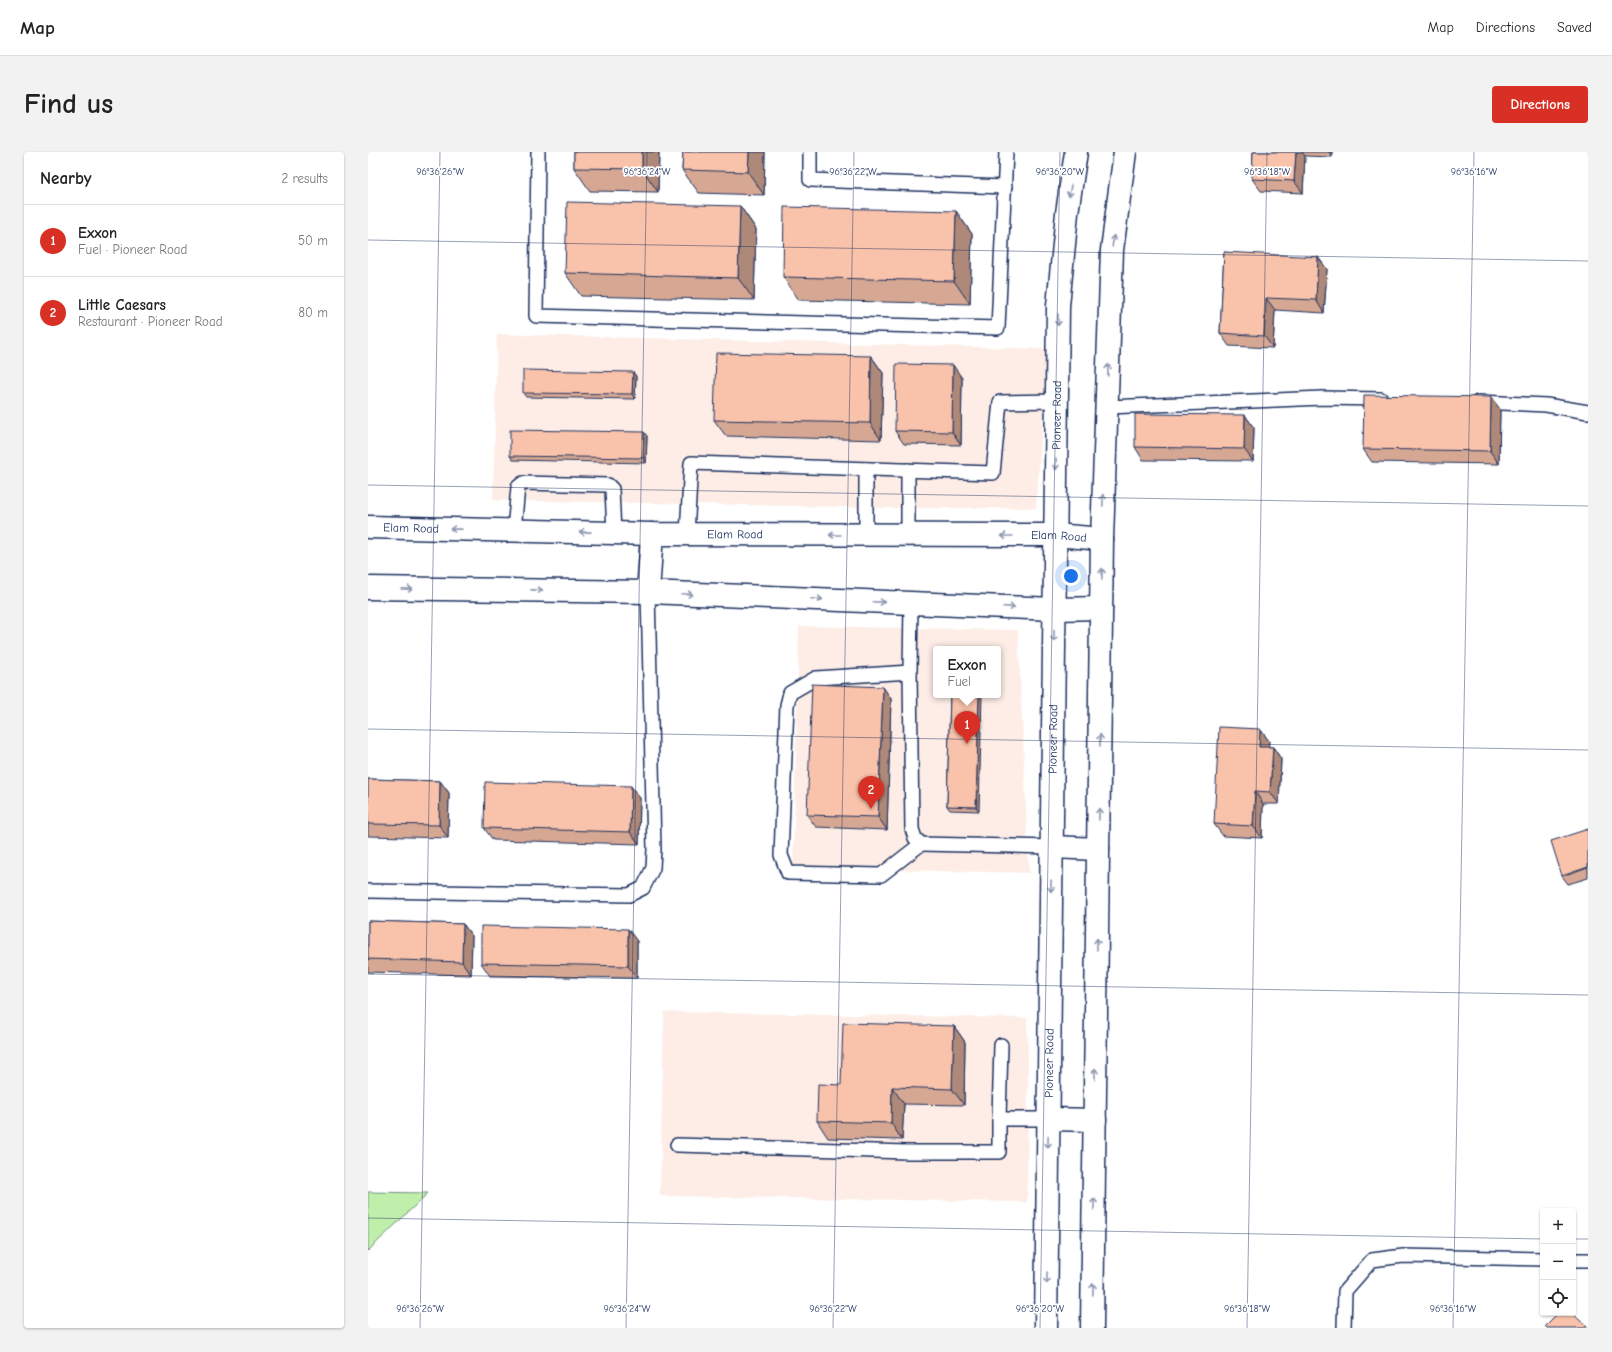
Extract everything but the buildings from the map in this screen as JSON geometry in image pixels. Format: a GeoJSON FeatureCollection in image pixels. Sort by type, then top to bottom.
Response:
{"type":"FeatureCollection","features":[{"type":"Feature","properties":{"kind":"main road","name":"Pioneer Road"},"geometry":{"type":"LineString","coordinates":[[1046,1328],[1058,306],[1067,213],[1076,152]]}},
{"type":"Feature","properties":{"kind":"main road"},"geometry":{"type":"LineString","coordinates":[[1092,1328],[1102,539],[1112,250],[1125,152]]}},
{"type":"Feature","properties":{"kind":"main road","name":"Elam Road"},"geometry":{"type":"LineString","coordinates":[[368,527],[652,534],[1055,536],[1102,539]]}},
{"type":"Feature","properties":{"kind":"main road"},"geometry":{"type":"LineString","coordinates":[[648,592],[652,534]]}},
{"type":"Feature","properties":{"kind":"main road"},"geometry":{"type":"LineString","coordinates":[[368,588],[648,592],[1055,609],[1101,608]]}},
{"type":"Feature","properties":{"kind":"main road"},"geometry":{"type":"LineString","coordinates":[[1052,847],[1098,849]]}},
{"type":"Feature","properties":{"kind":"main road"},"geometry":{"type":"LineString","coordinates":[[1048,1119],[1095,1120]]}},
{"type":"Feature","properties":{"kind":"lane"},"geometry":{"type":"LineString","coordinates":[[538,152],[536,316],[998,328],[1006,152]]}},
{"type":"Feature","properties":{"kind":"lane"},"geometry":{"type":"LineString","coordinates":[[810,152],[810,180],[1004,187]]}},
{"type":"Feature","properties":{"kind":"lane"},"geometry":{"type":"LineString","coordinates":[[1107,407],[1322,398],[1392,400]]}},
{"type":"Feature","properties":{"kind":"lane"},"geometry":{"type":"LineString","coordinates":[[687,534],[690,463],[993,473],[1000,402],[1057,401]]}},
{"type":"Feature","properties":{"kind":"lane"},"geometry":{"type":"LineString","coordinates":[[1469,402],[1546,404],[1588,412]]}},
{"type":"Feature","properties":{"kind":"lane"},"geometry":{"type":"LineString","coordinates":[[866,469],[866,535]]}},
{"type":"Feature","properties":{"kind":"lane"},"geometry":{"type":"LineString","coordinates":[[908,470],[908,536]]}},
{"type":"Feature","properties":{"kind":"lane"},"geometry":{"type":"LineString","coordinates":[[514,530],[518,487],[523,483],[608,484],[612,490],[614,533]]}},
{"type":"Feature","properties":{"kind":"lane"},"geometry":{"type":"LineString","coordinates":[[368,890],[629,895],[643,888],[653,868],[654,849],[648,592]]}},
{"type":"Feature","properties":{"kind":"lane"},"geometry":{"type":"LineString","coordinates":[[911,603],[910,672],[912,829],[915,838],[921,844]]}},
{"type":"Feature","properties":{"kind":"lane"},"geometry":{"type":"LineString","coordinates":[[910,672],[816,678],[790,693],[787,705],[781,855],[788,873],[881,875],[921,844],[1052,847]]}},
{"type":"Feature","properties":{"kind":"lane"},"geometry":{"type":"LineString","coordinates":[[677,1146],[907,1152],[999,1152],[1001,1045]]}},
{"type":"Feature","properties":{"kind":"lane"},"geometry":{"type":"LineString","coordinates":[[999,1118],[1048,1119]]}},
{"type":"Feature","properties":{"kind":"lane"},"geometry":{"type":"LineString","coordinates":[[1344,1328],[1345,1291],[1372,1260],[1402,1256],[1540,1259]]}},
{"type":"Feature","properties":{"kind":"lane"},"geometry":{"type":"LineString","coordinates":[[1576,1260],[1588,1260]]}},
{"type":"Feature","properties":{"kind":"shaded area"},"geometry":{"type":"Polygon","coordinates":[[[497,334],[1048,349],[1036,508],[895,508],[493,500],[497,334]]]}},
{"type":"Feature","properties":{"kind":"shaded area"},"geometry":{"type":"Polygon","coordinates":[[[799,626],[1018,630],[1029,873],[793,868],[799,626]]]}},
{"type":"Feature","properties":{"kind":"shaded area"},"geometry":{"type":"Polygon","coordinates":[[[664,1012],[1027,1018],[1027,1202],[660,1196],[664,1012]]]}},
{"type":"Feature","properties":{"kind":"green space"},"geometry":{"type":"Polygon","coordinates":[[[368,1192],[428,1193],[368,1251],[368,1192]]]}},
{"type":"Feature","properties":{"kind":"place","name":"Exxon"},"geometry":{"type":"Point","coordinates":[967,744]}},
{"type":"Feature","properties":{"kind":"place","name":"Little Caesars"},"geometry":{"type":"Point","coordinates":[871,809]}}]}
